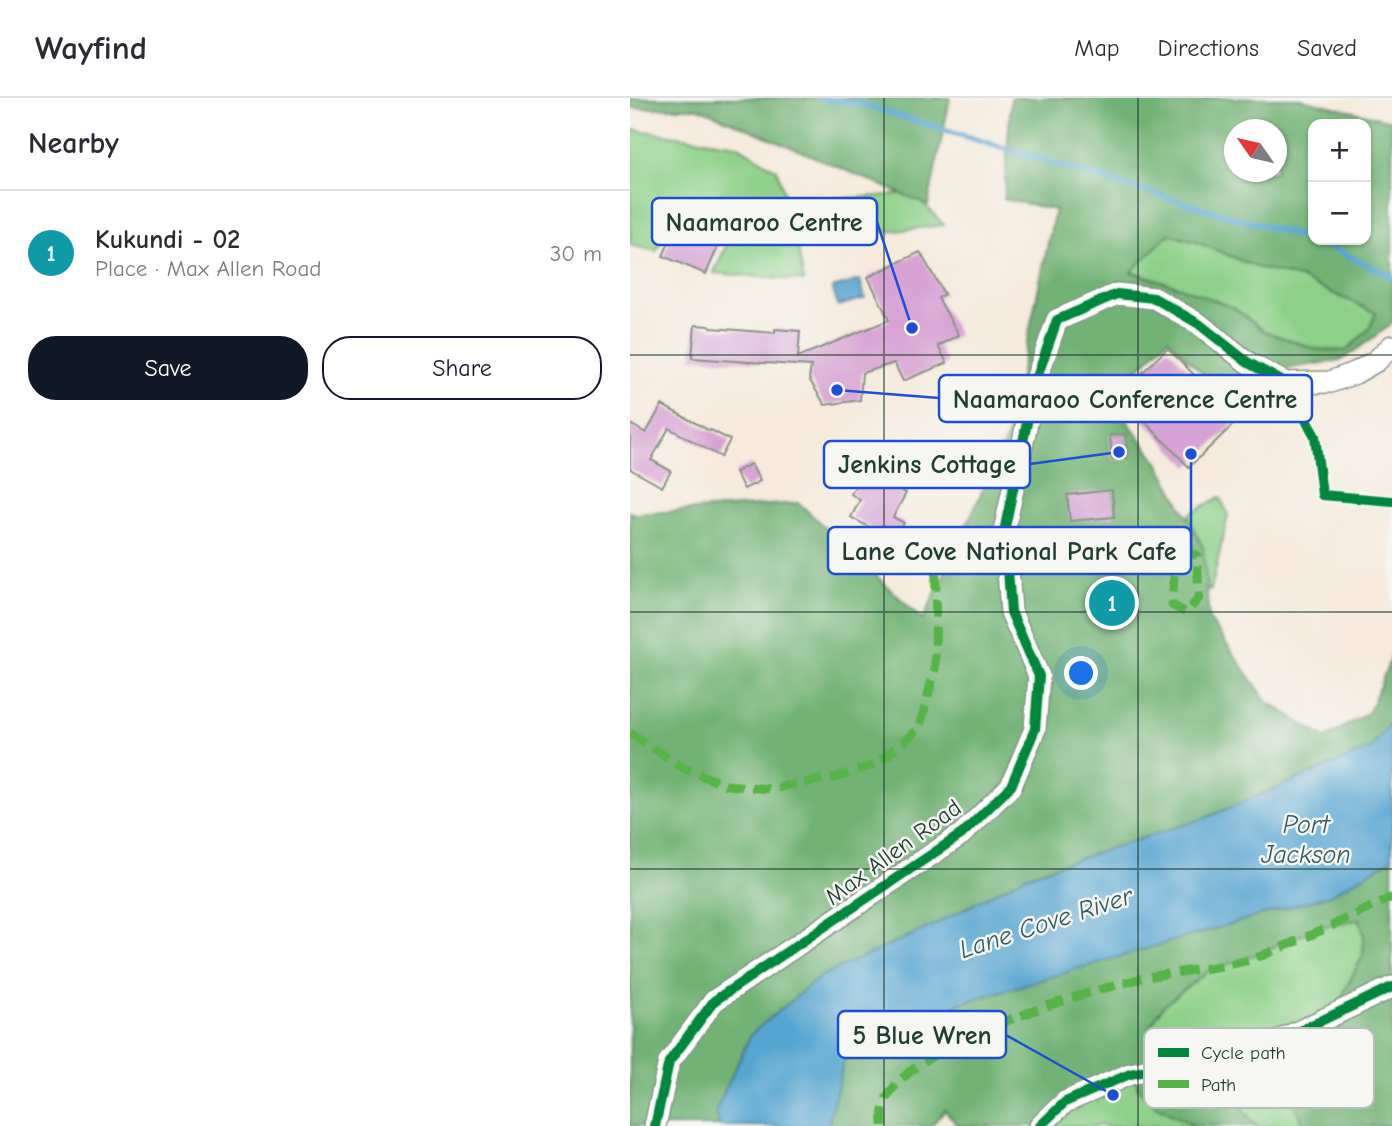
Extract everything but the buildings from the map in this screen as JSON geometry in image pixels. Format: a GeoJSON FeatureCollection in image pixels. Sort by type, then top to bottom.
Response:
{"type":"FeatureCollection","features":[{"type":"Feature","properties":{"kind":"street","name":"Max Allen Road"},"geometry":{"type":"LineString","coordinates":[[654,1126],[669,1062],[714,1001],[962,834],[1011,786],[1035,729],[1039,676],[1011,612],[1005,527],[1036,380],[1056,320],[1117,294],[1154,299],[1199,324],[1247,362],[1285,383],[1330,382],[1355,373],[1376,361],[1392,346]]}},
{"type":"Feature","properties":{"kind":"street"},"geometry":{"type":"LineString","coordinates":[[1306,1028],[1392,987]]}},
{"type":"Feature","properties":{"kind":"street"},"geometry":{"type":"LineString","coordinates":[[1040,1126],[1065,1102],[1129,1074],[1144,1071]]}},
{"type":"Feature","properties":{"kind":"green space"},"geometry":{"type":"Polygon","coordinates":[[[630,98],[950,98],[928,205],[699,108],[630,108],[630,98]]]}},
{"type":"Feature","properties":{"kind":"green space"},"geometry":{"type":"Polygon","coordinates":[[[1011,98],[1298,98],[1392,121],[1392,322],[1389,326],[1342,360],[1290,368],[1248,419],[1168,339],[1110,398],[1158,462],[1203,547],[1209,619],[1267,701],[1325,738],[1369,712],[1392,651],[1392,721],[1370,749],[1205,818],[1028,875],[932,926],[716,1110],[719,1126],[630,1126],[630,512],[636,514],[799,503],[923,620],[1007,437],[1055,210],[1004,199],[1011,98]],[[1169,234],[1131,272],[1234,308],[1264,331],[1315,349],[1346,351],[1369,329],[1376,313],[1300,278],[1256,267],[1199,243],[1169,234]]]}},
{"type":"Feature","properties":{"kind":"green space"},"geometry":{"type":"Polygon","coordinates":[[[630,129],[737,145],[777,170],[786,200],[910,193],[944,225],[820,240],[798,249],[804,281],[714,273],[729,240],[675,216],[656,251],[630,245],[630,129]]]}},
{"type":"Feature","properties":{"kind":"green space"},"geometry":{"type":"Polygon","coordinates":[[[1169,234],[1199,243],[1256,267],[1300,278],[1376,313],[1369,329],[1346,351],[1315,349],[1264,331],[1234,308],[1131,271],[1169,234]]]}},
{"type":"Feature","properties":{"kind":"green space"},"geometry":{"type":"Polygon","coordinates":[[[1220,497],[1228,515],[1211,590],[1194,581],[1189,514],[1220,497]]]}},
{"type":"Feature","properties":{"kind":"green space"},"geometry":{"type":"Polygon","coordinates":[[[1392,859],[1392,1126],[1305,1126],[1296,1108],[1374,1108],[1374,1028],[1319,1028],[1337,1006],[1363,955],[1364,937],[1360,919],[1316,928],[1257,954],[1208,971],[1163,1006],[1149,1028],[1144,1028],[1144,1094],[1137,1087],[1137,1080],[1129,1074],[1043,1126],[958,1126],[945,1110],[931,1126],[828,1126],[843,1059],[958,1004],[1330,895],[1392,859]]]}},
{"type":"Feature","properties":{"kind":"green space"},"geometry":{"type":"Polygon","coordinates":[[[1361,919],[1364,937],[1363,955],[1337,1006],[1319,1028],[1150,1028],[1163,1006],[1208,971],[1257,954],[1316,928],[1361,919]]]}},
{"type":"Feature","properties":{"kind":"green space"},"geometry":{"type":"Polygon","coordinates":[[[1130,1074],[1144,1091],[1144,1108],[1159,1108],[1195,1126],[1043,1126],[1130,1074]]]}},
{"type":"Feature","properties":{"kind":"green space"},"geometry":{"type":"Polygon","coordinates":[[[1159,1108],[1242,1108],[1257,1126],[1195,1126],[1159,1108]]]}},
{"type":"Feature","properties":{"kind":"green space"},"geometry":{"type":"Polygon","coordinates":[[[1242,1108],[1296,1108],[1305,1126],[1257,1126],[1242,1108]]]}},
{"type":"Feature","properties":{"kind":"water"},"geometry":{"type":"Polygon","coordinates":[[[860,280],[865,298],[838,306],[832,288],[860,280]]]}},
{"type":"Feature","properties":{"kind":"water","name":"Port Jackson"},"geometry":{"type":"Polygon","coordinates":[[[1392,721],[1392,859],[1330,895],[958,1004],[844,1059],[828,1126],[719,1126],[716,1110],[751,1034],[821,976],[932,926],[1028,875],[1205,818],[1370,749],[1392,721]]]}},
{"type":"Feature","properties":{"kind":"waterway"},"geometry":{"type":"LineString","coordinates":[[821,98],[861,104],[1322,243],[1392,277]]}},
{"type":"Feature","properties":{"kind":"marked path"},"geometry":{"type":"LineString","coordinates":[[1181,551],[1197,555],[1199,598],[1186,613],[1172,605],[1174,577],[1181,551]]}},
{"type":"Feature","properties":{"kind":"marked path"},"geometry":{"type":"LineString","coordinates":[[630,733],[685,769],[726,785],[770,789],[837,777],[876,764],[919,729],[935,669],[936,559]]}},
{"type":"Feature","properties":{"kind":"marked path"},"geometry":{"type":"LineString","coordinates":[[883,1126],[884,1105],[897,1083],[956,1043],[1035,1010],[1135,980],[1251,960],[1392,897]]}},
{"type":"Feature","properties":{"kind":"cycle path"},"geometry":{"type":"LineString","coordinates":[[655,1126],[669,1062],[714,1001],[962,834],[1011,786],[1035,729],[1039,676],[1011,612],[1005,527],[1036,380],[1057,320],[1117,294],[1154,298],[1199,324],[1247,362],[1285,383],[1315,436],[1322,495],[1392,501]]}},
{"type":"Feature","properties":{"kind":"cycle path"},"geometry":{"type":"LineString","coordinates":[[1306,1028],[1392,987]]}},
{"type":"Feature","properties":{"kind":"cycle path"},"geometry":{"type":"LineString","coordinates":[[1040,1126],[1065,1102],[1130,1074],[1144,1071]]}},
{"type":"Feature","properties":{"kind":"place","name":"Naamaroo Centre"},"geometry":{"type":"Point","coordinates":[912,328]}},
{"type":"Feature","properties":{"kind":"place","name":"Naamaraoo Conference Centre"},"geometry":{"type":"Point","coordinates":[837,390]}},
{"type":"Feature","properties":{"kind":"place","name":"Jenkins Cottage"},"geometry":{"type":"Point","coordinates":[1119,452]}},
{"type":"Feature","properties":{"kind":"place","name":"Lane Cove National Park Cafe"},"geometry":{"type":"Point","coordinates":[1191,454]}},
{"type":"Feature","properties":{"kind":"place","name":"Kukundi - 02"},"geometry":{"type":"Point","coordinates":[1112,603]}},
{"type":"Feature","properties":{"kind":"place","name":"5 Blue Wren"},"geometry":{"type":"Point","coordinates":[1113,1095]}},
{"type":"Feature","properties":{"kind":"water label","name":"Lane Cove River"},"geometry":{"type":"Point","coordinates":[1046,923]}}]}
